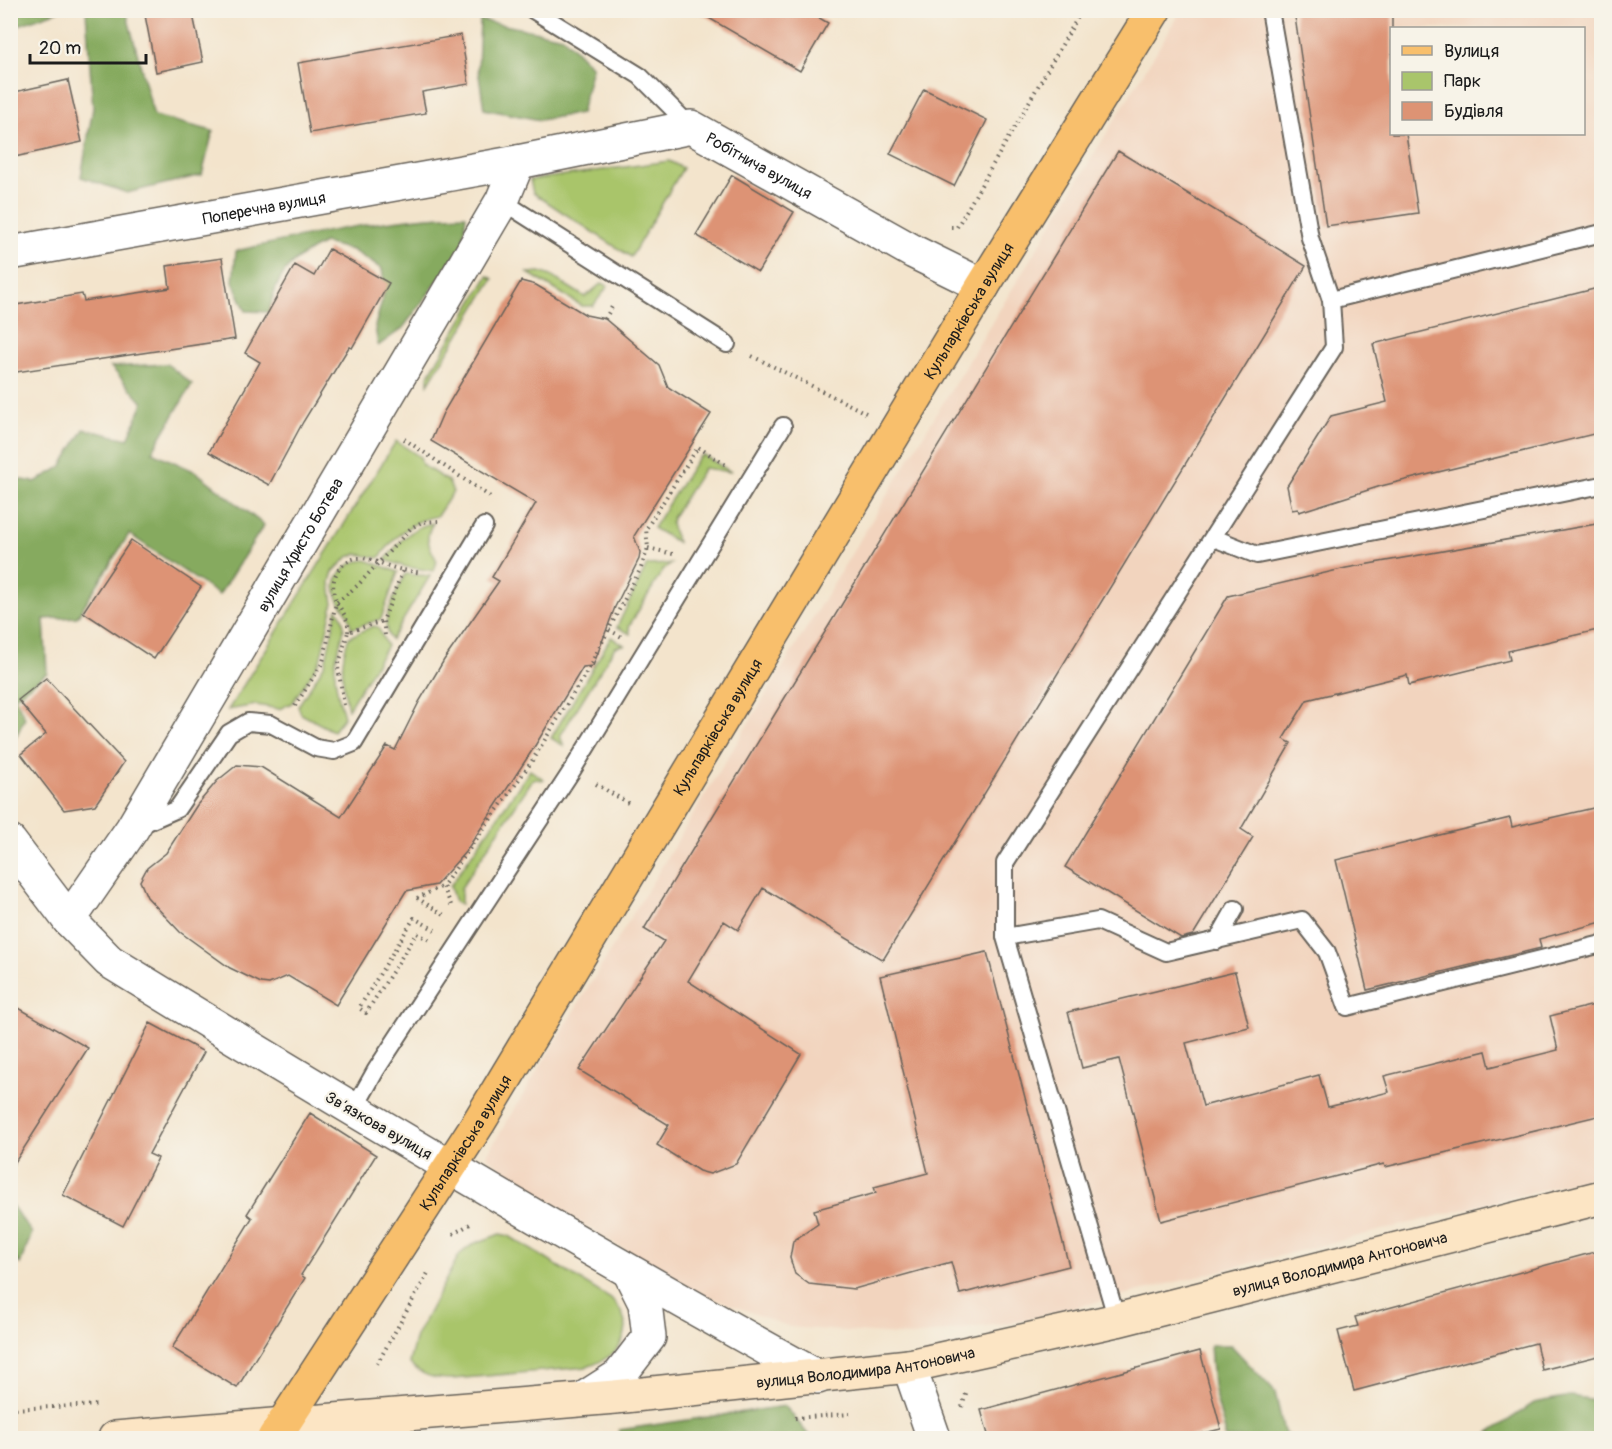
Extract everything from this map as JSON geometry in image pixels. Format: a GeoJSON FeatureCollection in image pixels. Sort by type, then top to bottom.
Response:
{"type":"FeatureCollection","features":[{"type":"Feature","properties":{"kind":"main road","name":"Кульпарківська вулиця"},"geometry":{"type":"LineString","coordinates":[[280,1431],[448,1166],[479,1122],[983,286],[1154,10]]}},
{"type":"Feature","properties":{"kind":"main road","name":"вулиця Володимира Антоновича"},"geometry":{"type":"LineString","coordinates":[[115,1438],[280,1431],[372,1418],[818,1377],[909,1366],[1117,1320],[1602,1197]]}},
{"type":"Feature","properties":{"kind":"street","name":"Робітнича вулиця"},"geometry":{"type":"LineString","coordinates":[[518,162],[691,127],[914,252],[983,286]]}},
{"type":"Feature","properties":{"kind":"street","name":"вулиця Христо Ботева"},"geometry":{"type":"LineString","coordinates":[[69,920],[132,829],[502,201],[518,162]]}},
{"type":"Feature","properties":{"kind":"street","name":"Поперечна вулиця"},"geometry":{"type":"LineString","coordinates":[[10,253],[518,162]]}},
{"type":"Feature","properties":{"kind":"street","name":"Звʼязкова вулиця"},"geometry":{"type":"LineString","coordinates":[[10,842],[69,920],[109,961],[352,1111],[630,1273],[818,1377]]}},
{"type":"Feature","properties":{"kind":"street"},"geometry":{"type":"LineString","coordinates":[[583,1399],[619,1376],[649,1337],[645,1304],[630,1273]]}},
{"type":"Feature","properties":{"kind":"street"},"geometry":{"type":"LineString","coordinates":[[909,1366],[934,1438]]}},
{"type":"Feature","properties":{"kind":"lane"},"geometry":{"type":"LineString","coordinates":[[533,10],[640,76],[691,127]]}},
{"type":"Feature","properties":{"kind":"lane"},"geometry":{"type":"LineString","coordinates":[[1117,1320],[1005,937],[1005,863],[1334,347],[1331,300],[1310,238],[1270,10]]}},
{"type":"Feature","properties":{"kind":"lane"},"geometry":{"type":"LineString","coordinates":[[502,201],[727,344]]}},
{"type":"Feature","properties":{"kind":"lane"},"geometry":{"type":"LineString","coordinates":[[1331,300],[1602,233]]}},
{"type":"Feature","properties":{"kind":"lane"},"geometry":{"type":"LineString","coordinates":[[352,1111],[376,1070],[573,769],[783,426]]}},
{"type":"Feature","properties":{"kind":"lane"},"geometry":{"type":"LineString","coordinates":[[1214,538],[1257,555],[1602,485]]}},
{"type":"Feature","properties":{"kind":"lane"},"geometry":{"type":"LineString","coordinates":[[132,829],[177,810],[229,732],[248,722],[271,724],[316,748],[334,751],[354,743],[484,525]]}},
{"type":"Feature","properties":{"kind":"lane"},"geometry":{"type":"LineString","coordinates":[[1217,941],[1235,909]]}},
{"type":"Feature","properties":{"kind":"lane"},"geometry":{"type":"LineString","coordinates":[[1005,937],[1098,921],[1166,952],[1302,920],[1327,952],[1347,1006],[1602,944]]}},
{"type":"Feature","properties":{"kind":"path"},"geometry":{"type":"LineString","coordinates":[[914,252],[930,227],[957,227],[1082,10]]}},
{"type":"Feature","properties":{"kind":"path"},"geometry":{"type":"LineString","coordinates":[[727,344],[872,416]]}},
{"type":"Feature","properties":{"kind":"path"},"geometry":{"type":"LineString","coordinates":[[399,435],[498,502],[484,525]]}},
{"type":"Feature","properties":{"kind":"path"},"geometry":{"type":"LineString","coordinates":[[445,916],[417,898],[443,886],[530,764],[590,666],[641,568],[648,548],[646,529],[698,447],[750,479]]}},
{"type":"Feature","properties":{"kind":"path"},"geometry":{"type":"LineString","coordinates":[[336,603],[380,562],[411,528],[422,522],[439,520]]}},
{"type":"Feature","properties":{"kind":"path"},"geometry":{"type":"LineString","coordinates":[[280,729],[323,662],[336,603],[333,582],[342,565],[357,557],[403,570],[428,573]]}},
{"type":"Feature","properties":{"kind":"path"},"geometry":{"type":"LineString","coordinates":[[386,637],[383,621],[403,570]]}},
{"type":"Feature","properties":{"kind":"path"},"geometry":{"type":"LineString","coordinates":[[336,603],[347,617],[348,632],[338,667],[345,706]]}},
{"type":"Feature","properties":{"kind":"path"},"geometry":{"type":"LineString","coordinates":[[348,632],[383,621]]}},
{"type":"Feature","properties":{"kind":"path"},"geometry":{"type":"LineString","coordinates":[[573,769],[629,804]]}},
{"type":"Feature","properties":{"kind":"path"},"geometry":{"type":"LineString","coordinates":[[424,950],[452,906],[443,886]]}},
{"type":"Feature","properties":{"kind":"path"},"geometry":{"type":"LineString","coordinates":[[430,940],[417,933],[366,1013],[359,1008],[414,918],[436,931]]}},
{"type":"Feature","properties":{"kind":"path"},"geometry":{"type":"LineString","coordinates":[[447,1238],[462,1227],[480,1220]]}},
{"type":"Feature","properties":{"kind":"path"},"geometry":{"type":"LineString","coordinates":[[377,1364],[431,1267]]}},
{"type":"Feature","properties":{"kind":"path"},"geometry":{"type":"LineString","coordinates":[[10,1409],[106,1404]]}},
{"type":"Feature","properties":{"kind":"shaded area"},"geometry":{"type":"Polygon","coordinates":[[[1181,11],[1601,11],[1601,1175],[1021,1321],[912,1336],[790,1327],[689,1289],[525,1189],[486,1156],[1181,11]]]}},
{"type":"Feature","properties":{"kind":"green space"},"geometry":{"type":"Polygon","coordinates":[[[11,10],[58,10],[58,11],[11,28],[11,10]]]}},
{"type":"Feature","properties":{"kind":"green space"},"geometry":{"type":"Polygon","coordinates":[[[86,11],[126,11],[154,116],[213,131],[202,175],[127,193],[81,177],[93,108],[86,11]]]}},
{"type":"Feature","properties":{"kind":"green space"},"geometry":{"type":"Polygon","coordinates":[[[480,20],[563,37],[592,67],[581,113],[540,120],[484,109],[478,69],[480,20]]]}},
{"type":"Feature","properties":{"kind":"green space"},"geometry":{"type":"Polygon","coordinates":[[[669,161],[683,168],[631,257],[533,193],[530,180],[669,161]]]}},
{"type":"Feature","properties":{"kind":"green space"},"geometry":{"type":"Polygon","coordinates":[[[466,215],[463,247],[403,328],[378,346],[375,326],[385,290],[382,269],[352,250],[324,243],[302,255],[281,278],[269,312],[246,311],[233,282],[236,251],[379,223],[466,215]]]}},
{"type":"Feature","properties":{"kind":"green space"},"geometry":{"type":"Polygon","coordinates":[[[540,272],[551,276],[585,297],[602,283],[608,286],[593,306],[582,306],[528,273],[540,272]]]}},
{"type":"Feature","properties":{"kind":"green space"},"geometry":{"type":"Polygon","coordinates":[[[488,276],[493,279],[428,384],[428,376],[488,276]]]}},
{"type":"Feature","properties":{"kind":"green space"},"geometry":{"type":"Polygon","coordinates":[[[167,364],[192,384],[152,452],[196,472],[264,525],[219,595],[129,534],[77,617],[44,619],[47,673],[15,697],[25,718],[11,747],[11,478],[35,482],[61,467],[84,429],[128,439],[143,403],[111,367],[167,364]]]}},
{"type":"Feature","properties":{"kind":"green space"},"geometry":{"type":"Polygon","coordinates":[[[396,441],[420,457],[422,465],[448,481],[453,492],[437,516],[427,518],[404,531],[379,558],[357,554],[348,557],[333,572],[330,582],[333,604],[320,661],[292,703],[279,709],[256,705],[228,710],[396,441]]]}},
{"type":"Feature","properties":{"kind":"green space"},"geometry":{"type":"Polygon","coordinates":[[[703,455],[731,472],[704,468],[672,518],[671,524],[677,542],[653,528],[697,459],[703,455]]]}},
{"type":"Feature","properties":{"kind":"green space"},"geometry":{"type":"Polygon","coordinates":[[[433,523],[428,538],[437,561],[434,571],[406,567],[385,560],[412,532],[433,523]]]}},
{"type":"Feature","properties":{"kind":"green space"},"geometry":{"type":"Polygon","coordinates":[[[366,560],[398,572],[381,619],[351,629],[348,617],[338,599],[335,584],[346,567],[366,560]]]}},
{"type":"Feature","properties":{"kind":"green space"},"geometry":{"type":"Polygon","coordinates":[[[671,564],[663,570],[629,626],[630,634],[617,627],[647,565],[671,564]]]}},
{"type":"Feature","properties":{"kind":"green space"},"geometry":{"type":"Polygon","coordinates":[[[405,574],[430,576],[391,640],[387,632],[387,615],[405,574]]]}},
{"type":"Feature","properties":{"kind":"green space"},"geometry":{"type":"Polygon","coordinates":[[[337,609],[342,616],[344,630],[336,658],[335,673],[344,717],[333,731],[301,714],[298,706],[325,664],[337,609]]]}},
{"type":"Feature","properties":{"kind":"green space"},"geometry":{"type":"Polygon","coordinates":[[[373,626],[378,627],[387,646],[348,709],[342,673],[346,646],[349,637],[373,626]]]}},
{"type":"Feature","properties":{"kind":"green space"},"geometry":{"type":"Polygon","coordinates":[[[611,637],[624,645],[615,647],[560,736],[564,746],[551,738],[611,637]]]}},
{"type":"Feature","properties":{"kind":"green space"},"geometry":{"type":"Polygon","coordinates":[[[530,770],[545,780],[533,779],[461,888],[461,904],[455,902],[450,886],[530,770]]]}},
{"type":"Feature","properties":{"kind":"green space"},"geometry":{"type":"Polygon","coordinates":[[[10,1203],[32,1233],[20,1264],[11,1254],[10,1203]]]}},
{"type":"Feature","properties":{"kind":"green space"},"geometry":{"type":"Polygon","coordinates":[[[500,1234],[509,1236],[611,1299],[622,1312],[626,1327],[622,1342],[613,1353],[587,1367],[453,1379],[429,1376],[409,1363],[416,1336],[459,1255],[473,1244],[500,1234]]]}},
{"type":"Feature","properties":{"kind":"green space"},"geometry":{"type":"Polygon","coordinates":[[[1210,1345],[1231,1345],[1275,1392],[1284,1432],[1292,1438],[1225,1438],[1213,1387],[1210,1345]]]}},
{"type":"Feature","properties":{"kind":"green space"},"geometry":{"type":"Polygon","coordinates":[[[1570,1396],[1601,1401],[1601,1438],[1488,1438],[1488,1434],[1534,1403],[1570,1396]]]}},
{"type":"Feature","properties":{"kind":"green space"},"geometry":{"type":"Polygon","coordinates":[[[785,1406],[811,1438],[617,1438],[619,1430],[785,1406]]]}},
{"type":"Feature","properties":{"kind":"building"},"geometry":{"type":"Polygon","coordinates":[[[144,10],[192,10],[203,62],[156,72],[144,10]]]}},
{"type":"Feature","properties":{"kind":"building"},"geometry":{"type":"Polygon","coordinates":[[[695,10],[806,10],[828,23],[800,71],[695,10]]]}},
{"type":"Feature","properties":{"kind":"building"},"geometry":{"type":"Polygon","coordinates":[[[1294,10],[1392,10],[1390,135],[1406,135],[1418,213],[1326,226],[1294,10]]]}},
{"type":"Feature","properties":{"kind":"building"},"geometry":{"type":"Polygon","coordinates":[[[461,35],[469,84],[422,92],[426,113],[310,133],[298,63],[461,35]]]}},
{"type":"Feature","properties":{"kind":"building"},"geometry":{"type":"Polygon","coordinates":[[[68,80],[82,142],[10,158],[10,93],[68,80]]]}},
{"type":"Feature","properties":{"kind":"building"},"geometry":{"type":"Polygon","coordinates":[[[924,89],[987,120],[954,186],[890,154],[924,89]]]}},
{"type":"Feature","properties":{"kind":"building"},"geometry":{"type":"Polygon","coordinates":[[[1118,151],[1306,266],[883,960],[763,888],[738,930],[724,921],[688,981],[801,1054],[736,1164],[710,1174],[699,1171],[657,1145],[669,1125],[579,1070],[664,941],[644,929],[1118,151]]]}},
{"type":"Feature","properties":{"kind":"building"},"geometry":{"type":"Polygon","coordinates":[[[732,175],[794,212],[758,272],[696,235],[732,175]]]}},
{"type":"Feature","properties":{"kind":"building"},"geometry":{"type":"Polygon","coordinates":[[[329,249],[389,283],[352,348],[349,347],[303,422],[269,485],[209,452],[260,362],[245,353],[295,265],[314,276],[329,249]]]}},
{"type":"Feature","properties":{"kind":"building"},"geometry":{"type":"Polygon","coordinates":[[[222,258],[235,339],[10,373],[10,306],[82,294],[84,301],[170,288],[167,266],[222,258]]]}},
{"type":"Feature","properties":{"kind":"building"},"geometry":{"type":"Polygon","coordinates":[[[521,281],[536,285],[586,315],[605,319],[659,365],[668,387],[711,414],[634,536],[640,552],[639,559],[615,607],[593,666],[583,667],[533,749],[466,851],[436,885],[406,891],[336,1005],[288,976],[269,984],[261,983],[230,968],[180,932],[147,897],[140,881],[147,868],[166,853],[197,805],[217,781],[237,765],[261,767],[341,817],[387,746],[395,750],[419,702],[444,660],[499,581],[492,577],[536,503],[431,441],[443,413],[521,281]]]}},
{"type":"Feature","properties":{"kind":"building"},"geometry":{"type":"Polygon","coordinates":[[[1602,287],[1602,432],[1381,486],[1299,512],[1298,509],[1292,510],[1287,486],[1331,416],[1387,402],[1373,344],[1602,287]]]}},
{"type":"Feature","properties":{"kind":"building"},"geometry":{"type":"Polygon","coordinates":[[[1602,523],[1602,629],[1508,651],[1510,660],[1409,685],[1407,675],[1307,700],[1283,739],[1291,743],[1241,829],[1253,837],[1193,935],[1181,938],[1065,867],[1228,596],[1346,568],[1602,523]]]}},
{"type":"Feature","properties":{"kind":"building"},"geometry":{"type":"Polygon","coordinates":[[[131,540],[201,587],[154,659],[83,612],[131,540]]]}},
{"type":"Feature","properties":{"kind":"building"},"geometry":{"type":"Polygon","coordinates":[[[46,678],[124,762],[95,805],[64,810],[21,754],[46,734],[18,700],[46,678]]]}},
{"type":"Feature","properties":{"kind":"building"},"geometry":{"type":"Polygon","coordinates":[[[1602,806],[1602,922],[1539,939],[1541,948],[1367,990],[1336,860],[1510,818],[1512,827],[1602,806]]]}},
{"type":"Feature","properties":{"kind":"building"},"geometry":{"type":"Polygon","coordinates":[[[987,952],[1069,1266],[960,1294],[951,1262],[854,1289],[809,1284],[795,1274],[790,1258],[793,1241],[818,1224],[814,1210],[876,1193],[874,1187],[928,1173],[880,976],[987,952]]]}},
{"type":"Feature","properties":{"kind":"building"},"geometry":{"type":"Polygon","coordinates":[[[1235,972],[1249,1027],[1186,1043],[1203,1106],[1319,1075],[1328,1107],[1389,1092],[1384,1076],[1486,1051],[1490,1067],[1558,1050],[1550,1016],[1602,1003],[1602,1115],[1385,1167],[1384,1164],[1161,1221],[1119,1059],[1082,1068],[1068,1012],[1235,972]]]}},
{"type":"Feature","properties":{"kind":"building"},"geometry":{"type":"Polygon","coordinates":[[[10,1003],[88,1048],[10,1170],[10,1003]]]}},
{"type":"Feature","properties":{"kind":"building"},"geometry":{"type":"Polygon","coordinates":[[[150,1023],[204,1052],[149,1154],[158,1158],[123,1226],[63,1195],[150,1023]]]}},
{"type":"Feature","properties":{"kind":"building"},"geometry":{"type":"Polygon","coordinates":[[[310,1113],[376,1155],[301,1275],[305,1278],[237,1388],[172,1348],[252,1218],[247,1214],[310,1113]]]}},
{"type":"Feature","properties":{"kind":"building"},"geometry":{"type":"Polygon","coordinates":[[[1602,1250],[1602,1355],[1542,1370],[1536,1343],[1354,1391],[1338,1331],[1358,1326],[1355,1317],[1602,1250]]]}},
{"type":"Feature","properties":{"kind":"building"},"geometry":{"type":"Polygon","coordinates":[[[1200,1351],[1221,1429],[1184,1438],[989,1438],[981,1410],[1200,1351]]]}}]}
